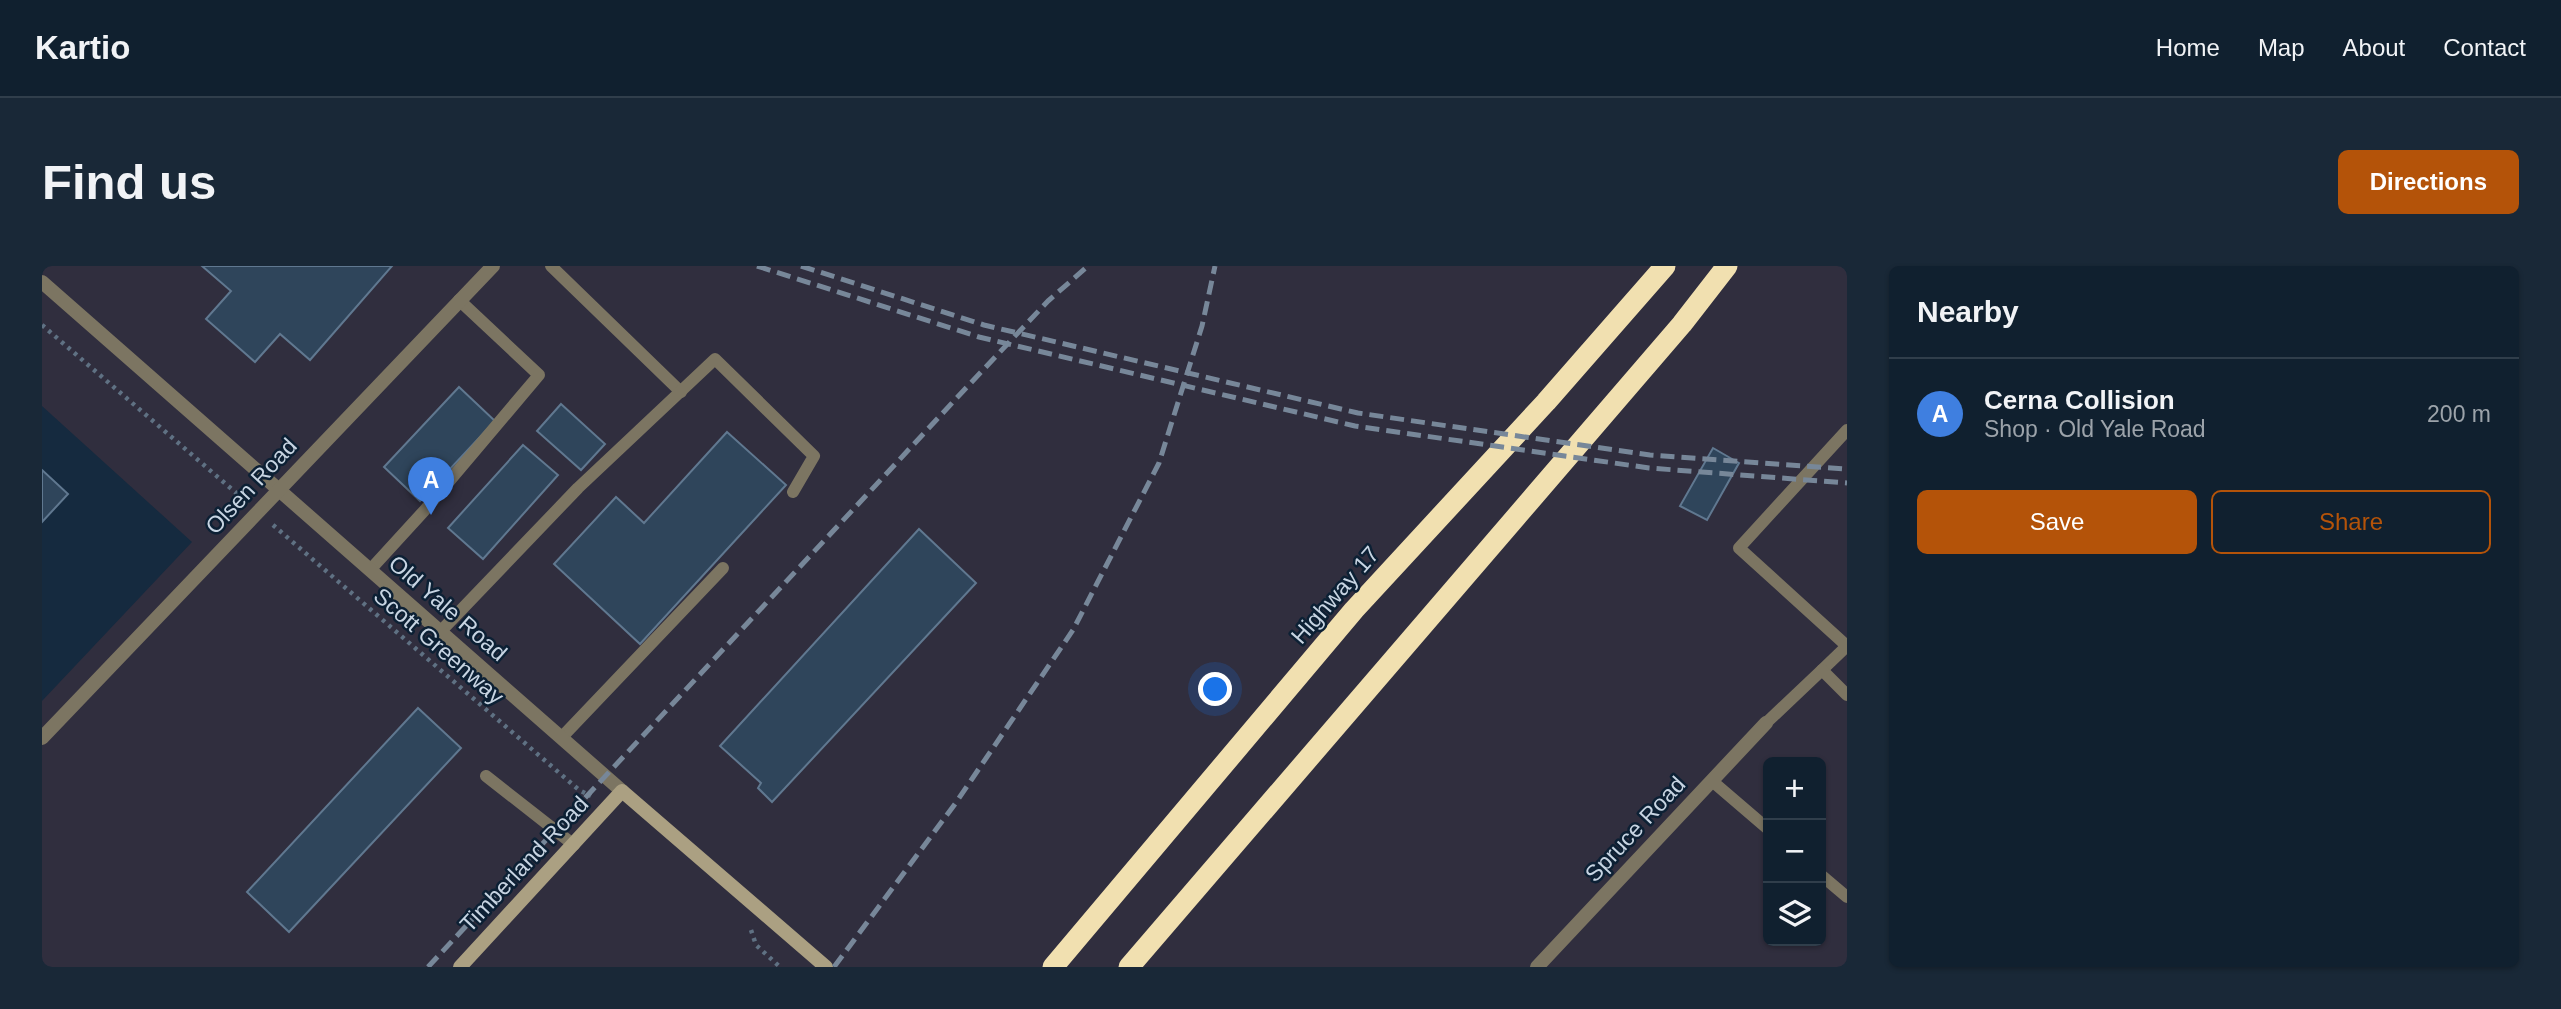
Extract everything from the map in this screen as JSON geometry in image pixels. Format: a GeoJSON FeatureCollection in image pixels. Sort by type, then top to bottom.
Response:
{"type":"FeatureCollection","features":[{"type":"Feature","properties":{"kind":"highway","name":"Highway 17"},"geometry":{"type":"LineString","coordinates":[[1053,967],[1354,610],[1546,402],[1665,266]]}},
{"type":"Feature","properties":{"kind":"highway"},"geometry":{"type":"LineString","coordinates":[[1129,967],[1682,324],[1727,266]]}},
{"type":"Feature","properties":{"kind":"street","name":"Olsen Road"},"geometry":{"type":"LineString","coordinates":[[42,738],[493,266]]}},
{"type":"Feature","properties":{"kind":"street","name":"Old Yale Road"},"geometry":{"type":"LineString","coordinates":[[42,282],[826,967]]}},
{"type":"Feature","properties":{"kind":"street","name":"Spruce Road"},"geometry":{"type":"LineString","coordinates":[[1537,967],[1766,723]]}},
{"type":"Feature","properties":{"kind":"street","name":"Timberland Road"},"geometry":{"type":"LineString","coordinates":[[460,967],[622,791]]}},
{"type":"Feature","properties":{"kind":"lane"},"geometry":{"type":"LineString","coordinates":[[551,266],[681,393]]}},
{"type":"Feature","properties":{"kind":"lane"},"geometry":{"type":"LineString","coordinates":[[370,570],[424,511],[538,375],[459,300]]}},
{"type":"Feature","properties":{"kind":"lane"},"geometry":{"type":"LineString","coordinates":[[440,632],[578,488],[715,359],[814,456],[793,492]]}},
{"type":"Feature","properties":{"kind":"lane"},"geometry":{"type":"LineString","coordinates":[[1766,723],[1847,646],[1739,548],[1847,430]]}},
{"type":"Feature","properties":{"kind":"lane"},"geometry":{"type":"LineString","coordinates":[[562,737],[723,568]]}},
{"type":"Feature","properties":{"kind":"lane"},"geometry":{"type":"LineString","coordinates":[[1822,670],[1847,695]]}},
{"type":"Feature","properties":{"kind":"lane"},"geometry":{"type":"LineString","coordinates":[[486,776],[574,845]]}},
{"type":"Feature","properties":{"kind":"lane"},"geometry":{"type":"LineString","coordinates":[[1712,781],[1763,826]]}},
{"type":"Feature","properties":{"kind":"lane"},"geometry":{"type":"LineString","coordinates":[[1826,879],[1847,897]]}},
{"type":"Feature","properties":{"kind":"path"},"geometry":{"type":"LineString","coordinates":[[42,325],[233,490]]}},
{"type":"Feature","properties":{"kind":"path","name":"Scott Greenway"},"geometry":{"type":"LineString","coordinates":[[276,528],[579,790]]}},
{"type":"Feature","properties":{"kind":"shaded area"},"geometry":{"type":"Polygon","coordinates":[[[42,266],[1847,266],[1847,967],[42,967],[42,701],[192,542],[42,406],[42,266]]]}},
{"type":"Feature","properties":{"kind":"building"},"geometry":{"type":"Polygon","coordinates":[[[202,266],[392,266],[310,360],[280,334],[255,362],[206,319],[231,291],[202,266]]]}},
{"type":"Feature","properties":{"kind":"building"},"geometry":{"type":"Polygon","coordinates":[[[459,387],[495,421],[420,501],[384,467],[459,387]]]}},
{"type":"Feature","properties":{"kind":"building"},"geometry":{"type":"Polygon","coordinates":[[[561,404],[605,444],[581,470],[537,431],[561,404]]]}},
{"type":"Feature","properties":{"kind":"building"},"geometry":{"type":"Polygon","coordinates":[[[727,432],[786,485],[640,644],[554,564],[616,497],[644,523],[727,432]]]}},
{"type":"Feature","properties":{"kind":"building"},"geometry":{"type":"Polygon","coordinates":[[[523,445],[558,475],[483,559],[448,528],[523,445]]]}},
{"type":"Feature","properties":{"kind":"building"},"geometry":{"type":"Polygon","coordinates":[[[1713,448],[1739,463],[1707,520],[1680,506],[1713,448]]]}},
{"type":"Feature","properties":{"kind":"building"},"geometry":{"type":"Polygon","coordinates":[[[42,470],[68,494],[42,522],[42,470]]]}},
{"type":"Feature","properties":{"kind":"building"},"geometry":{"type":"Polygon","coordinates":[[[919,529],[976,583],[772,802],[758,788],[761,783],[720,746],[919,529]]]}},
{"type":"Feature","properties":{"kind":"building"},"geometry":{"type":"Polygon","coordinates":[[[418,708],[461,748],[289,932],[247,892],[418,708]]]}},
{"type":"Feature","properties":{"kind":"railway"},"geometry":{"type":"LineString","coordinates":[[757,266],[979,337],[1355,426],[1649,468],[1847,483]]}},
{"type":"Feature","properties":{"kind":"railway"},"geometry":{"type":"LineString","coordinates":[[801,266],[984,325],[1358,413],[1650,455],[1847,469]]}},
{"type":"Feature","properties":{"kind":"railway"},"geometry":{"type":"LineString","coordinates":[[428,967],[966,388],[1048,301],[1088,266]]}},
{"type":"Feature","properties":{"kind":"railway"},"geometry":{"type":"LineString","coordinates":[[834,967],[955,804],[1073,630],[1159,463],[1202,326],[1215,266]]}},
{"type":"Feature","properties":{"kind":"place","name":"Cerna Collision"},"geometry":{"type":"Point","coordinates":[431,515]}}]}
